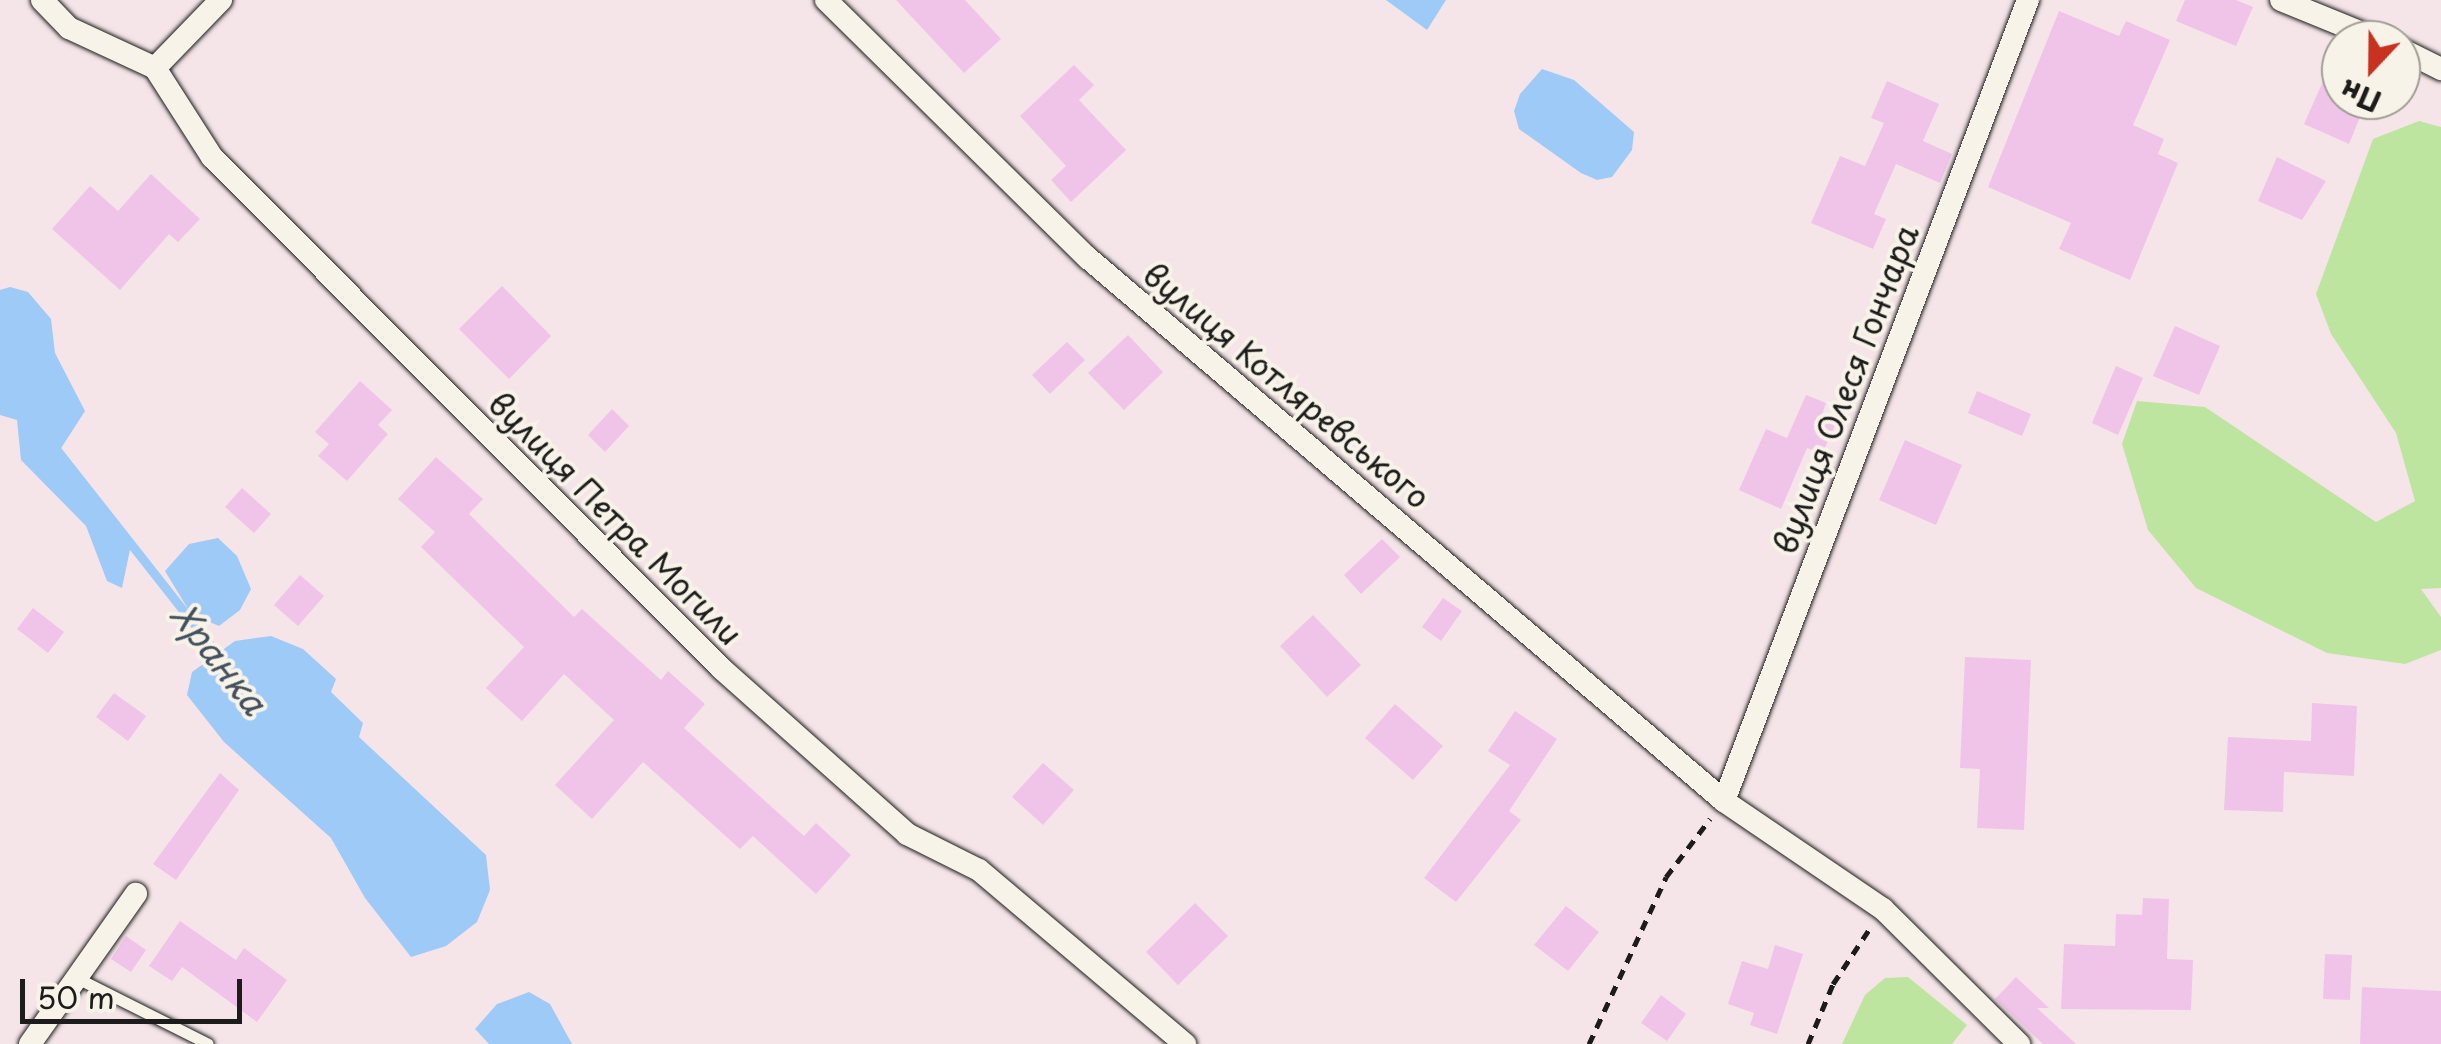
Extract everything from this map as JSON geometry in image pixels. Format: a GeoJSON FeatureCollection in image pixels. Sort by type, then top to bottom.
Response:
{"type":"FeatureCollection","features":[{"type":"Feature","properties":{"kind":"street"},"geometry":{"type":"LineString","coordinates":[[42,0],[69,28],[155,68],[222,0]]}},
{"type":"Feature","properties":{"kind":"street","name":"вулиця Котляревського"},"geometry":{"type":"LineString","coordinates":[[826,0],[1088,258],[1724,801],[1883,909],[2019,1044]]}},
{"type":"Feature","properties":{"kind":"street","name":"вулиця Олеся Гончара"},"geometry":{"type":"LineString","coordinates":[[1724,801],[2028,0]]}},
{"type":"Feature","properties":{"kind":"street"},"geometry":{"type":"LineString","coordinates":[[2281,0],[2330,20]]}},
{"type":"Feature","properties":{"kind":"street","name":"вулиця Петра Могили"},"geometry":{"type":"LineString","coordinates":[[155,68],[212,157],[722,669],[907,834],[979,870],[1185,1044]]}},
{"type":"Feature","properties":{"kind":"street"},"geometry":{"type":"LineString","coordinates":[[30,1044],[136,894]]}},
{"type":"Feature","properties":{"kind":"lane"},"geometry":{"type":"LineString","coordinates":[[79,979],[208,1044]]}},
{"type":"Feature","properties":{"kind":"path"},"geometry":{"type":"LineString","coordinates":[[1589,1044],[1666,877],[1724,801]]}},
{"type":"Feature","properties":{"kind":"path"},"geometry":{"type":"LineString","coordinates":[[1808,1044],[1833,984],[1883,909]]}},
{"type":"Feature","properties":{"kind":"green space"},"geometry":{"type":"Polygon","coordinates":[[[2419,121],[2441,127],[2441,588],[2421,589],[2441,617],[2441,650],[2405,664],[2327,653],[2196,588],[2148,530],[2122,444],[2137,401],[2205,407],[2376,522],[2415,501],[2396,433],[2331,334],[2316,294],[2373,139],[2419,121]]]}},
{"type":"Feature","properties":{"kind":"green space"},"geometry":{"type":"Polygon","coordinates":[[[1908,977],[1967,1025],[1952,1044],[1842,1044],[1865,995],[1885,978],[1908,977]]]}},
{"type":"Feature","properties":{"kind":"water"},"geometry":{"type":"Polygon","coordinates":[[[1386,0],[1446,0],[1427,30],[1386,0]]]}},
{"type":"Feature","properties":{"kind":"water"},"geometry":{"type":"Polygon","coordinates":[[[1542,69],[1574,80],[1634,132],[1632,150],[1612,177],[1597,180],[1581,173],[1519,129],[1514,111],[1520,94],[1542,69]]]}},
{"type":"Feature","properties":{"kind":"water"},"geometry":{"type":"Polygon","coordinates":[[[10,287],[28,292],[51,319],[55,353],[85,411],[58,453],[60,461],[132,540],[122,588],[107,581],[86,526],[21,460],[17,420],[0,415],[0,290],[10,287]]]}},
{"type":"Feature","properties":{"kind":"water"},"geometry":{"type":"Polygon","coordinates":[[[218,538],[237,556],[251,589],[240,610],[219,626],[191,614],[165,571],[189,544],[218,538]]]}},
{"type":"Feature","properties":{"kind":"water"},"geometry":{"type":"Polygon","coordinates":[[[271,636],[303,649],[336,679],[331,692],[363,723],[359,737],[486,855],[490,890],[477,922],[446,946],[411,957],[365,898],[331,838],[224,742],[187,695],[192,672],[235,641],[271,636]]]}},
{"type":"Feature","properties":{"kind":"water"},"geometry":{"type":"Polygon","coordinates":[[[529,992],[550,1004],[572,1044],[489,1044],[475,1029],[497,1004],[529,992]]]}},
{"type":"Feature","properties":{"kind":"building"},"geometry":{"type":"Polygon","coordinates":[[[896,0],[965,0],[1001,39],[964,73],[896,0]]]}},
{"type":"Feature","properties":{"kind":"building"},"geometry":{"type":"Polygon","coordinates":[[[2185,0],[2236,0],[2253,7],[2236,46],[2176,21],[2185,0]]]}},
{"type":"Feature","properties":{"kind":"building"},"geometry":{"type":"Polygon","coordinates":[[[2059,11],[2119,36],[2126,21],[2170,40],[2133,125],[2164,139],[2158,154],[2178,163],[2130,280],[2059,249],[2071,223],[1988,187],[2059,11]]]}},
{"type":"Feature","properties":{"kind":"building"},"geometry":{"type":"Polygon","coordinates":[[[1074,65],[1094,85],[1079,100],[1126,150],[1071,202],[1051,180],[1066,166],[1020,116],[1074,65]]]}},
{"type":"Feature","properties":{"kind":"building"},"geometry":{"type":"Polygon","coordinates":[[[1887,81],[1939,104],[1923,141],[1952,154],[1940,183],[1896,164],[1874,214],[1886,219],[1873,249],[1811,223],[1840,156],[1865,166],[1884,123],[1871,118],[1887,81]]]}},
{"type":"Feature","properties":{"kind":"building"},"geometry":{"type":"Polygon","coordinates":[[[2321,86],[2321,120],[2359,120],[2349,144],[2304,124],[2321,86]]]}},
{"type":"Feature","properties":{"kind":"building"},"geometry":{"type":"Polygon","coordinates":[[[2277,157],[2326,181],[2302,220],[2258,201],[2277,157]]]}},
{"type":"Feature","properties":{"kind":"building"},"geometry":{"type":"Polygon","coordinates":[[[151,174],[200,219],[178,242],[169,234],[120,290],[52,229],[90,186],[118,211],[151,174]]]}},
{"type":"Feature","properties":{"kind":"building"},"geometry":{"type":"Polygon","coordinates":[[[502,286],[551,336],[509,379],[459,329],[502,286]]]}},
{"type":"Feature","properties":{"kind":"building"},"geometry":{"type":"Polygon","coordinates":[[[2175,326],[2220,346],[2199,395],[2153,376],[2175,326]]]}},
{"type":"Feature","properties":{"kind":"building"},"geometry":{"type":"Polygon","coordinates":[[[1128,335],[1163,372],[1124,410],[1088,373],[1128,335]]]}},
{"type":"Feature","properties":{"kind":"building"},"geometry":{"type":"Polygon","coordinates":[[[1067,342],[1085,360],[1050,394],[1032,375],[1067,342]]]}},
{"type":"Feature","properties":{"kind":"building"},"geometry":{"type":"Polygon","coordinates":[[[2116,366],[2143,378],[2118,435],[2092,423],[2116,366]]]}},
{"type":"Feature","properties":{"kind":"building"},"geometry":{"type":"Polygon","coordinates":[[[360,381],[392,410],[378,425],[388,434],[347,481],[318,456],[329,444],[315,432],[360,381]]]}},
{"type":"Feature","properties":{"kind":"building"},"geometry":{"type":"Polygon","coordinates":[[[1977,391],[2031,414],[2022,436],[1968,413],[1977,391]]]}},
{"type":"Feature","properties":{"kind":"building"},"geometry":{"type":"Polygon","coordinates":[[[1806,395],[1826,403],[1821,417],[1836,423],[1822,454],[1807,448],[1781,509],[1739,490],[1766,429],[1787,438],[1806,395]]]}},
{"type":"Feature","properties":{"kind":"building"},"geometry":{"type":"Polygon","coordinates":[[[612,409],[629,426],[605,452],[588,435],[612,409]]]}},
{"type":"Feature","properties":{"kind":"building"},"geometry":{"type":"Polygon","coordinates":[[[1905,440],[1962,465],[1936,525],[1879,500],[1905,440]]]}},
{"type":"Feature","properties":{"kind":"building"},"geometry":{"type":"Polygon","coordinates":[[[436,457],[483,499],[469,514],[574,617],[582,609],[661,680],[668,671],[705,704],[684,728],[804,836],[816,823],[851,855],[816,894],[753,836],[740,849],[643,762],[592,819],[555,785],[614,720],[564,674],[522,721],[486,688],[524,647],[421,547],[435,532],[398,499],[436,457]]]}},
{"type":"Feature","properties":{"kind":"building"},"geometry":{"type":"Polygon","coordinates":[[[242,488],[271,514],[254,533],[225,507],[242,488]]]}},
{"type":"Feature","properties":{"kind":"building"},"geometry":{"type":"Polygon","coordinates":[[[1382,539],[1400,557],[1361,594],[1344,575],[1382,539]]]}},
{"type":"Feature","properties":{"kind":"building"},"geometry":{"type":"Polygon","coordinates":[[[300,575],[324,596],[298,626],[274,605],[300,575]]]}},
{"type":"Feature","properties":{"kind":"building"},"geometry":{"type":"Polygon","coordinates":[[[1443,598],[1462,611],[1441,641],[1422,627],[1443,598]]]}},
{"type":"Feature","properties":{"kind":"building"},"geometry":{"type":"Polygon","coordinates":[[[33,608],[64,632],[48,653],[17,629],[33,608]]]}},
{"type":"Feature","properties":{"kind":"building"},"geometry":{"type":"Polygon","coordinates":[[[1313,615],[1361,665],[1327,697],[1280,646],[1313,615]]]}},
{"type":"Feature","properties":{"kind":"building"},"geometry":{"type":"Polygon","coordinates":[[[1965,657],[2031,660],[2024,830],[1977,828],[1980,769],[1960,768],[1965,657]]]}},
{"type":"Feature","properties":{"kind":"building"},"geometry":{"type":"Polygon","coordinates":[[[114,693],[146,716],[128,741],[96,717],[114,693]]]}},
{"type":"Feature","properties":{"kind":"building"},"geometry":{"type":"Polygon","coordinates":[[[2312,703],[2357,706],[2354,776],[2284,772],[2283,812],[2224,810],[2228,737],[2311,741],[2312,703]]]}},
{"type":"Feature","properties":{"kind":"building"},"geometry":{"type":"Polygon","coordinates":[[[1395,704],[1443,746],[1413,780],[1365,738],[1395,704]]]}},
{"type":"Feature","properties":{"kind":"building"},"geometry":{"type":"Polygon","coordinates":[[[1515,711],[1557,739],[1509,811],[1521,820],[1456,902],[1424,878],[1510,765],[1488,751],[1515,711]]]}},
{"type":"Feature","properties":{"kind":"building"},"geometry":{"type":"Polygon","coordinates":[[[1043,763],[1074,790],[1043,825],[1012,797],[1043,763]]]}},
{"type":"Feature","properties":{"kind":"building"},"geometry":{"type":"Polygon","coordinates":[[[220,773],[239,790],[176,880],[153,864],[220,773]]]}},
{"type":"Feature","properties":{"kind":"building"},"geometry":{"type":"Polygon","coordinates":[[[2143,898],[2169,899],[2167,959],[2193,960],[2191,1010],[2061,1009],[2064,944],[2115,946],[2116,914],[2142,915],[2143,898]]]}},
{"type":"Feature","properties":{"kind":"building"},"geometry":{"type":"Polygon","coordinates":[[[1195,903],[1228,936],[1178,985],[1146,952],[1195,903]]]}},
{"type":"Feature","properties":{"kind":"building"},"geometry":{"type":"Polygon","coordinates":[[[1566,906],[1599,932],[1568,971],[1534,945],[1566,906]]]}},
{"type":"Feature","properties":{"kind":"building"},"geometry":{"type":"Polygon","coordinates":[[[180,921],[236,960],[244,948],[287,980],[257,1022],[182,967],[172,981],[149,966],[180,921]]]}},
{"type":"Feature","properties":{"kind":"building"},"geometry":{"type":"Polygon","coordinates":[[[126,936],[146,950],[131,972],[111,959],[126,936]]]}},
{"type":"Feature","properties":{"kind":"building"},"geometry":{"type":"Polygon","coordinates":[[[1775,945],[1803,954],[1777,1034],[1750,1025],[1754,1013],[1728,1004],[1742,961],[1768,969],[1775,945]]]}},
{"type":"Feature","properties":{"kind":"building"},"geometry":{"type":"Polygon","coordinates":[[[2325,954],[2352,955],[2350,1000],[2323,999],[2325,954]]]}},
{"type":"Feature","properties":{"kind":"building"},"geometry":{"type":"Polygon","coordinates":[[[2016,977],[2049,1008],[2037,1008],[2076,1044],[2043,1044],[1995,999],[2016,977]]]}},
{"type":"Feature","properties":{"kind":"building"},"geometry":{"type":"Polygon","coordinates":[[[2362,987],[2441,991],[2441,1044],[2360,1044],[2362,987]]]}},
{"type":"Feature","properties":{"kind":"building"},"geometry":{"type":"Polygon","coordinates":[[[1661,995],[1686,1014],[1667,1041],[1641,1023],[1661,995]]]}},
{"type":"Feature","properties":{"kind":"waterway","name":"Хранка"},"geometry":{"type":"LineString","coordinates":[[53,445],[222,660]]}}]}
